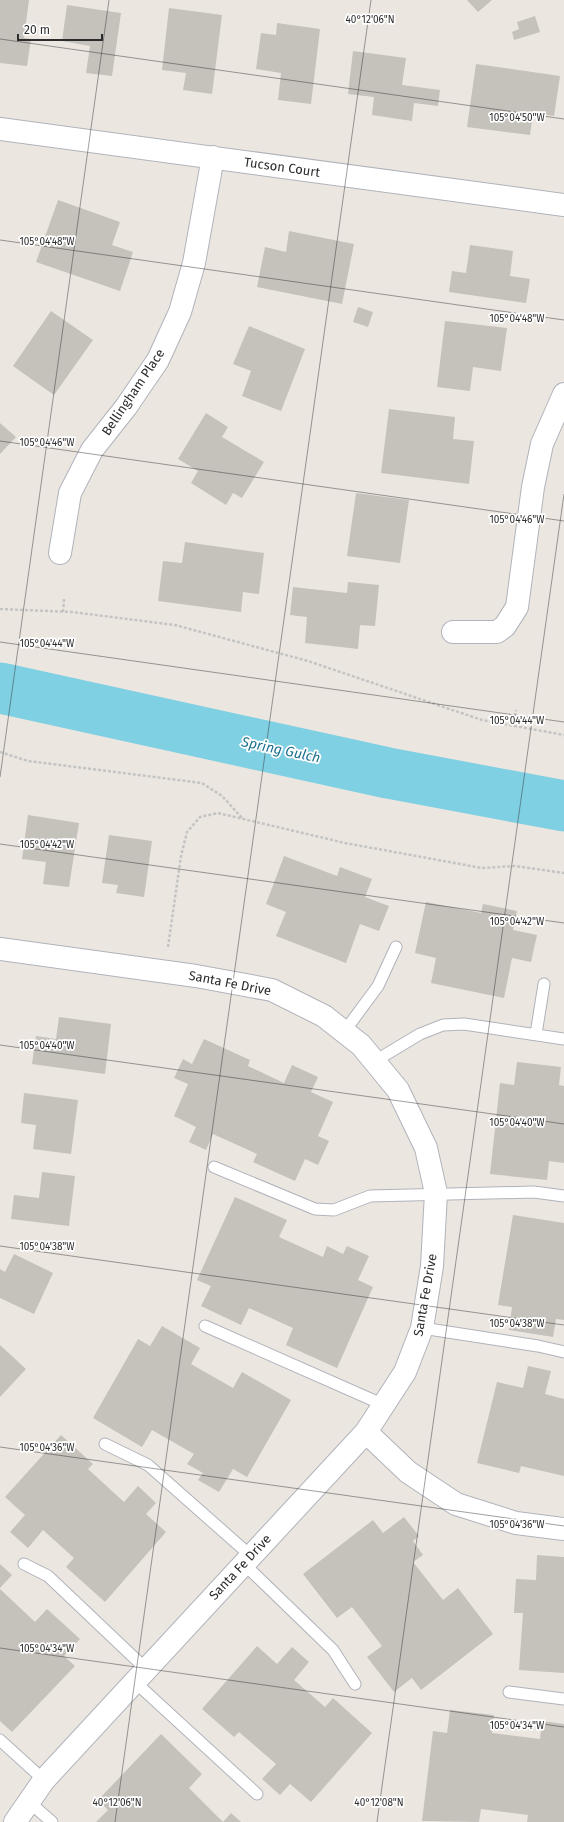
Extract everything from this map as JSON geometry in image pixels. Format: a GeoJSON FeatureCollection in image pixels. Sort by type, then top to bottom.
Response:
{"type":"FeatureCollection","features":[{"type":"Feature","properties":{"kind":"street","name":"Tucson Court"},"geometry":{"type":"LineString","coordinates":[[0,129],[564,205]]}},
{"type":"Feature","properties":{"kind":"street","name":"Bellingham Place"},"geometry":{"type":"LineString","coordinates":[[60,553],[70,493],[92,450],[126,407],[158,360],[180,312],[194,263],[213,157]]}},
{"type":"Feature","properties":{"kind":"street"},"geometry":{"type":"LineString","coordinates":[[453,632],[497,632],[505,626],[517,607],[533,487],[542,444],[564,394]]}},
{"type":"Feature","properties":{"kind":"street","name":"Santa Fe Drive"},"geometry":{"type":"LineString","coordinates":[[0,949],[165,972],[272,990],[324,1016],[362,1045],[398,1090],[426,1148],[436,1193],[432,1266],[422,1328],[405,1372],[366,1432],[44,1780],[15,1822]]}},
{"type":"Feature","properties":{"kind":"street"},"geometry":{"type":"LineString","coordinates":[[366,1432],[408,1472],[456,1504],[516,1523],[564,1529]]}},
{"type":"Feature","properties":{"kind":"lane"},"geometry":{"type":"LineString","coordinates":[[344,1032],[378,986],[396,947]]}},
{"type":"Feature","properties":{"kind":"lane"},"geometry":{"type":"LineString","coordinates":[[536,1034],[544,984]]}},
{"type":"Feature","properties":{"kind":"lane"},"geometry":{"type":"LineString","coordinates":[[375,1061],[420,1034],[443,1025],[464,1024],[564,1038]]}},
{"type":"Feature","properties":{"kind":"lane"},"geometry":{"type":"LineString","coordinates":[[214,1167],[315,1208],[334,1210],[370,1196],[436,1193],[534,1192],[564,1196]]}},
{"type":"Feature","properties":{"kind":"lane"},"geometry":{"type":"LineString","coordinates":[[205,1326],[384,1405]]}},
{"type":"Feature","properties":{"kind":"lane"},"geometry":{"type":"LineString","coordinates":[[422,1328],[538,1346],[564,1352]]}},
{"type":"Feature","properties":{"kind":"lane"},"geometry":{"type":"LineString","coordinates":[[105,1444],[148,1465],[247,1560],[333,1650],[355,1684]]}},
{"type":"Feature","properties":{"kind":"lane"},"geometry":{"type":"LineString","coordinates":[[24,1564],[48,1576],[140,1676],[257,1794]]}},
{"type":"Feature","properties":{"kind":"lane"},"geometry":{"type":"LineString","coordinates":[[509,1692],[564,1699]]}},
{"type":"Feature","properties":{"kind":"lane"},"geometry":{"type":"LineString","coordinates":[[0,1740],[44,1780]]}},
{"type":"Feature","properties":{"kind":"lane"},"geometry":{"type":"LineString","coordinates":[[29,1802],[52,1822]]}},
{"type":"Feature","properties":{"kind":"path"},"geometry":{"type":"LineString","coordinates":[[63,612],[64,599]]}},
{"type":"Feature","properties":{"kind":"path"},"geometry":{"type":"LineString","coordinates":[[0,609],[63,612],[175,625],[308,661],[482,720],[564,735]]}},
{"type":"Feature","properties":{"kind":"path"},"geometry":{"type":"LineString","coordinates":[[513,726],[516,710]]}},
{"type":"Feature","properties":{"kind":"path"},"geometry":{"type":"LineString","coordinates":[[0,752],[28,761],[202,783],[222,796],[243,819]]}},
{"type":"Feature","properties":{"kind":"path"},"geometry":{"type":"LineString","coordinates":[[165,972],[181,856],[187,832],[200,817],[208,814],[218,813],[345,843],[482,868],[515,866],[564,873]]}},
{"type":"Feature","properties":{"kind":"building"},"geometry":{"type":"Polygon","coordinates":[[[0,0],[29,0],[24,38],[31,39],[27,66],[0,63],[0,0]]]}},
{"type":"Feature","properties":{"kind":"building"},"geometry":{"type":"Polygon","coordinates":[[[467,0],[492,0],[478,12],[467,0]]]}},
{"type":"Feature","properties":{"kind":"building"},"geometry":{"type":"Polygon","coordinates":[[[67,5],[121,13],[112,76],[86,73],[90,46],[62,41],[67,5]]]}},
{"type":"Feature","properties":{"kind":"building"},"geometry":{"type":"Polygon","coordinates":[[[169,8],[222,15],[212,94],[183,90],[186,73],[162,70],[169,8]]]}},
{"type":"Feature","properties":{"kind":"building"},"geometry":{"type":"Polygon","coordinates":[[[535,16],[540,32],[514,40],[512,32],[519,29],[517,22],[535,16]]]}},
{"type":"Feature","properties":{"kind":"building"},"geometry":{"type":"Polygon","coordinates":[[[277,23],[320,29],[311,104],[278,100],[281,73],[256,69],[261,33],[276,35],[277,23]]]}},
{"type":"Feature","properties":{"kind":"building"},"geometry":{"type":"Polygon","coordinates":[[[353,51],[406,58],[402,85],[440,90],[438,106],[414,103],[412,121],[372,115],[374,97],[348,94],[353,51]]]}},
{"type":"Feature","properties":{"kind":"building"},"geometry":{"type":"Polygon","coordinates":[[[476,64],[560,76],[554,116],[533,113],[530,135],[467,127],[476,64]]]}},
{"type":"Feature","properties":{"kind":"building"},"geometry":{"type":"Polygon","coordinates":[[[58,200],[120,222],[112,245],[133,252],[120,291],[36,262],[58,200]]]}},
{"type":"Feature","properties":{"kind":"building"},"geometry":{"type":"Polygon","coordinates":[[[289,231],[354,244],[342,304],[257,287],[265,247],[286,252],[289,231]]]}},
{"type":"Feature","properties":{"kind":"building"},"geometry":{"type":"Polygon","coordinates":[[[470,245],[513,251],[510,276],[530,279],[526,303],[449,292],[452,271],[466,273],[470,245]]]}},
{"type":"Feature","properties":{"kind":"building"},"geometry":{"type":"Polygon","coordinates":[[[358,307],[373,312],[368,327],[353,322],[358,307]]]}},
{"type":"Feature","properties":{"kind":"building"},"geometry":{"type":"Polygon","coordinates":[[[51,311],[93,340],[54,395],[13,366],[51,311]]]}},
{"type":"Feature","properties":{"kind":"building"},"geometry":{"type":"Polygon","coordinates":[[[445,321],[507,328],[501,371],[473,367],[470,391],[437,387],[445,321]]]}},
{"type":"Feature","properties":{"kind":"building"},"geometry":{"type":"Polygon","coordinates":[[[249,326],[305,349],[281,411],[242,396],[251,371],[233,364],[249,326]]]}},
{"type":"Feature","properties":{"kind":"building"},"geometry":{"type":"Polygon","coordinates":[[[389,409],[455,417],[453,439],[474,441],[469,484],[381,473],[389,409]]]}},
{"type":"Feature","properties":{"kind":"building"},"geometry":{"type":"Polygon","coordinates":[[[206,413],[228,427],[222,437],[264,462],[242,498],[233,493],[226,505],[191,483],[198,471],[178,459],[206,413]]]}},
{"type":"Feature","properties":{"kind":"building"},"geometry":{"type":"Polygon","coordinates":[[[0,423],[16,437],[0,454],[0,423]]]}},
{"type":"Feature","properties":{"kind":"building"},"geometry":{"type":"Polygon","coordinates":[[[356,493],[409,500],[400,563],[347,556],[356,493]]]}},
{"type":"Feature","properties":{"kind":"building"},"geometry":{"type":"Polygon","coordinates":[[[185,542],[264,553],[259,594],[243,592],[241,612],[158,601],[163,561],[182,563],[185,542]]]}},
{"type":"Feature","properties":{"kind":"building"},"geometry":{"type":"Polygon","coordinates":[[[348,582],[379,585],[375,626],[360,625],[358,649],[305,643],[307,617],[290,615],[293,587],[347,593],[348,582]]]}},
{"type":"Feature","properties":{"kind":"building"},"geometry":{"type":"Polygon","coordinates":[[[28,815],[79,823],[69,887],[43,884],[46,862],[22,859],[28,815]]]}},
{"type":"Feature","properties":{"kind":"building"},"geometry":{"type":"Polygon","coordinates":[[[109,835],[152,841],[144,897],[116,893],[118,885],[102,883],[109,835]]]}},
{"type":"Feature","properties":{"kind":"building"},"geometry":{"type":"Polygon","coordinates":[[[284,856],[337,876],[340,867],[372,879],[365,897],[389,906],[379,931],[360,924],[346,963],[276,936],[286,912],[266,904],[284,856]]]}},
{"type":"Feature","properties":{"kind":"building"},"geometry":{"type":"Polygon","coordinates":[[[426,902],[481,913],[483,904],[517,911],[513,930],[537,935],[531,962],[512,958],[504,998],[431,983],[436,958],[415,953],[426,902]]]}},
{"type":"Feature","properties":{"kind":"building"},"geometry":{"type":"Polygon","coordinates":[[[59,1017],[111,1024],[105,1074],[32,1064],[36,1036],[56,1039],[59,1017]]]}},
{"type":"Feature","properties":{"kind":"building"},"geometry":{"type":"Polygon","coordinates":[[[204,1039],[250,1060],[248,1066],[284,1083],[292,1065],[318,1077],[311,1092],[333,1102],[318,1136],[329,1141],[318,1165],[305,1159],[295,1181],[253,1162],[257,1154],[213,1134],[206,1150],[189,1142],[196,1127],[174,1116],[188,1084],[174,1078],[183,1059],[192,1064],[204,1039]]]}},
{"type":"Feature","properties":{"kind":"building"},"geometry":{"type":"Polygon","coordinates":[[[517,1062],[561,1067],[559,1085],[564,1086],[564,1163],[549,1161],[547,1180],[490,1174],[500,1083],[514,1085],[517,1062]]]}},
{"type":"Feature","properties":{"kind":"building"},"geometry":{"type":"Polygon","coordinates":[[[24,1093],[78,1100],[71,1154],[33,1149],[36,1125],[21,1123],[24,1093]]]}},
{"type":"Feature","properties":{"kind":"building"},"geometry":{"type":"Polygon","coordinates":[[[42,1172],[75,1176],[69,1226],[11,1219],[14,1195],[39,1198],[42,1172]]]}},
{"type":"Feature","properties":{"kind":"building"},"geometry":{"type":"Polygon","coordinates":[[[235,1197],[287,1220],[279,1237],[323,1257],[327,1246],[343,1254],[347,1246],[369,1256],[358,1280],[373,1287],[337,1368],[286,1345],[293,1328],[249,1308],[241,1325],[201,1306],[211,1286],[197,1280],[235,1197]]]}},
{"type":"Feature","properties":{"kind":"building"},"geometry":{"type":"Polygon","coordinates":[[[513,1215],[564,1223],[564,1320],[556,1319],[553,1337],[509,1330],[512,1307],[498,1305],[513,1215]]]}},
{"type":"Feature","properties":{"kind":"building"},"geometry":{"type":"Polygon","coordinates":[[[14,1254],[53,1273],[34,1314],[0,1298],[0,1269],[5,1272],[14,1254]]]}},
{"type":"Feature","properties":{"kind":"building"},"geometry":{"type":"Polygon","coordinates":[[[162,1326],[200,1348],[191,1364],[233,1388],[242,1372],[291,1400],[247,1477],[233,1469],[219,1492],[198,1480],[203,1473],[187,1464],[194,1454],[152,1430],[142,1447],[93,1418],[138,1339],[150,1346],[162,1326]]]}},
{"type":"Feature","properties":{"kind":"building"},"geometry":{"type":"Polygon","coordinates":[[[0,1345],[26,1369],[0,1397],[0,1345]]]}},
{"type":"Feature","properties":{"kind":"building"},"geometry":{"type":"Polygon","coordinates":[[[528,1366],[551,1371],[545,1394],[564,1399],[564,1476],[521,1466],[519,1473],[477,1463],[497,1382],[523,1388],[528,1366]]]}},
{"type":"Feature","properties":{"kind":"building"},"geometry":{"type":"Polygon","coordinates":[[[61,1435],[93,1464],[88,1469],[124,1502],[138,1486],[156,1503],[146,1514],[166,1532],[105,1602],[66,1567],[74,1558],[43,1530],[28,1548],[10,1532],[25,1515],[5,1497],[61,1435]]]}},
{"type":"Feature","properties":{"kind":"building"},"geometry":{"type":"Polygon","coordinates":[[[404,1517],[419,1536],[413,1541],[423,1555],[413,1562],[443,1600],[458,1588],[493,1634],[421,1690],[412,1678],[394,1692],[367,1657],[382,1646],[352,1607],[337,1618],[303,1574],[373,1520],[383,1533],[404,1517]]]}},
{"type":"Feature","properties":{"kind":"building"},"geometry":{"type":"Polygon","coordinates":[[[537,1555],[564,1557],[564,1673],[519,1670],[523,1613],[514,1613],[516,1579],[536,1580],[537,1555]]]}},
{"type":"Feature","properties":{"kind":"building"},"geometry":{"type":"Polygon","coordinates":[[[0,1564],[12,1575],[0,1588],[0,1564]]]}},
{"type":"Feature","properties":{"kind":"building"},"geometry":{"type":"Polygon","coordinates":[[[0,1589],[35,1622],[47,1609],[80,1639],[64,1656],[75,1666],[12,1732],[0,1721],[0,1589]]]}},
{"type":"Feature","properties":{"kind":"building"},"geometry":{"type":"Polygon","coordinates":[[[257,1646],[277,1664],[292,1647],[309,1662],[294,1680],[325,1707],[333,1698],[372,1733],[311,1802],[290,1784],[280,1795],[262,1779],[276,1764],[239,1732],[234,1737],[202,1709],[257,1646]]]}},
{"type":"Feature","properties":{"kind":"building"},"geometry":{"type":"Polygon","coordinates":[[[450,1710],[494,1715],[492,1733],[540,1739],[542,1721],[564,1724],[564,1822],[527,1822],[528,1815],[481,1809],[479,1822],[422,1821],[433,1731],[447,1733],[450,1710]]]}},
{"type":"Feature","properties":{"kind":"building"},"geometry":{"type":"Polygon","coordinates":[[[161,1734],[202,1774],[189,1788],[223,1822],[96,1822],[108,1810],[98,1800],[161,1734]]]}},
{"type":"Feature","properties":{"kind":"building"},"geometry":{"type":"Polygon","coordinates":[[[231,1813],[241,1822],[223,1822],[231,1813]]]}},
{"type":"Feature","properties":{"kind":"waterway","name":"Spring Gulch"},"geometry":{"type":"LineString","coordinates":[[0,688],[388,773],[564,806]]}}]}
